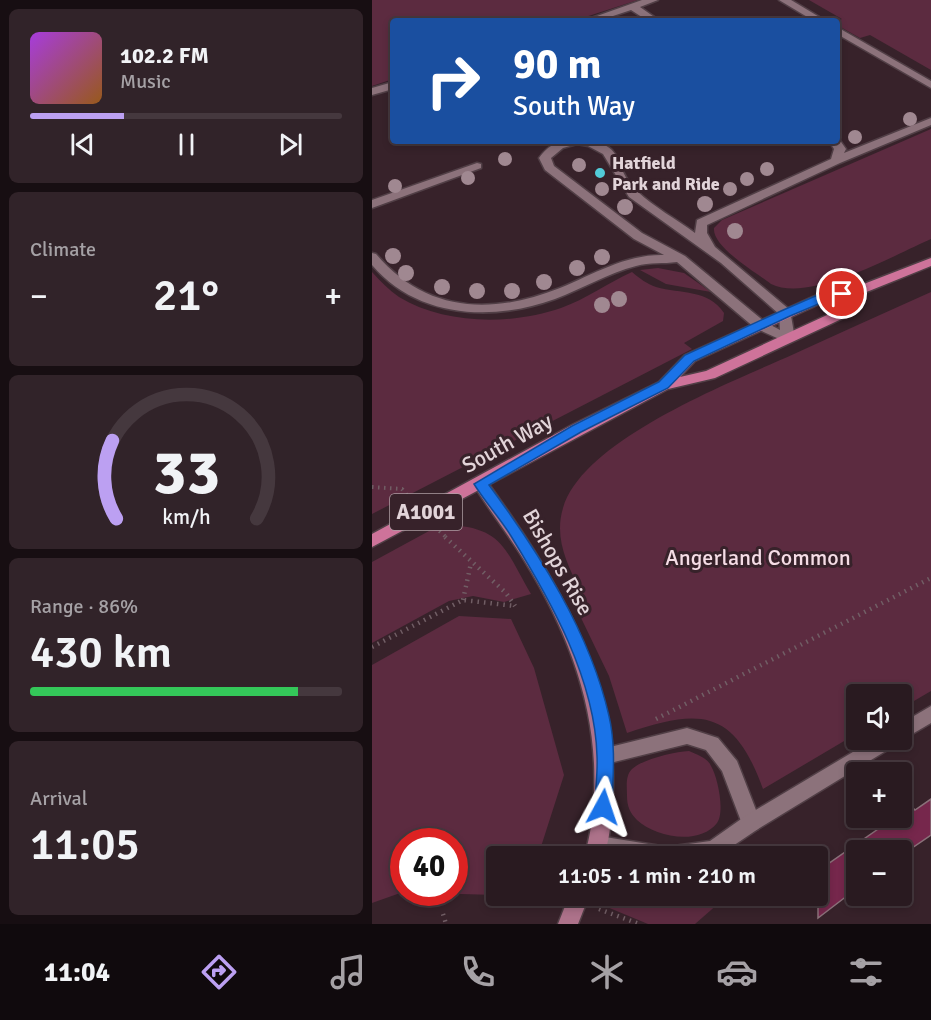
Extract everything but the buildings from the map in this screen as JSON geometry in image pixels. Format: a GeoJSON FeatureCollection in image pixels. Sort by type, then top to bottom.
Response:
{"type":"FeatureCollection","features":[{"type":"Feature","properties":{"kind":"main road","name":"South Way"},"geometry":{"type":"LineString","coordinates":[[664,385],[690,358],[785,313],[825,297],[859,290],[931,262]]}},
{"type":"Feature","properties":{"kind":"main road","name":"South Way"},"geometry":{"type":"LineString","coordinates":[[372,541],[481,484],[577,429],[664,385],[710,375],[843,313],[859,290]]}},
{"type":"Feature","properties":{"kind":"street"},"geometry":{"type":"LineString","coordinates":[[597,18],[653,0]]}},
{"type":"Feature","properties":{"kind":"street"},"geometry":{"type":"LineString","coordinates":[[784,0],[816,18]]}},
{"type":"Feature","properties":{"kind":"street"},"geometry":{"type":"LineString","coordinates":[[632,6],[650,18]]}},
{"type":"Feature","properties":{"kind":"street"},"geometry":{"type":"LineString","coordinates":[[840,34],[931,85]]}},
{"type":"Feature","properties":{"kind":"street"},"geometry":{"type":"LineString","coordinates":[[372,92],[390,86]]}},
{"type":"Feature","properties":{"kind":"street"},"geometry":{"type":"LineString","coordinates":[[709,248],[701,232],[701,223],[836,161],[931,121]]}},
{"type":"Feature","properties":{"kind":"street"},"geometry":{"type":"LineString","coordinates":[[564,144],[548,152],[545,158],[549,168],[638,236],[681,259],[760,325],[788,339]]}},
{"type":"Feature","properties":{"kind":"street"},"geometry":{"type":"LineString","coordinates":[[596,144],[602,146],[611,154],[621,181],[633,194],[709,248],[785,313],[788,339]]}},
{"type":"Feature","properties":{"kind":"street"},"geometry":{"type":"LineString","coordinates":[[836,161],[840,148],[837,144]]}},
{"type":"Feature","properties":{"kind":"street"},"geometry":{"type":"LineString","coordinates":[[372,204],[477,166]]}},
{"type":"Feature","properties":{"kind":"street"},"geometry":{"type":"LineString","coordinates":[[372,257],[390,277],[421,297],[441,303],[487,308],[536,301],[638,259],[681,259]]}},
{"type":"Feature","properties":{"kind":"street","name":"Bishops Rise"},"geometry":{"type":"LineString","coordinates":[[481,484],[516,531],[565,619],[594,690],[601,716],[606,756],[605,788],[597,846]]}},
{"type":"Feature","properties":{"kind":"street"},"geometry":{"type":"LineString","coordinates":[[912,726],[931,714]]}},
{"type":"Feature","properties":{"kind":"street"},"geometry":{"type":"LineString","coordinates":[[606,756],[687,736],[712,744],[730,767],[751,823]]}},
{"type":"Feature","properties":{"kind":"street","name":"Bishops Rise"},"geometry":{"type":"LineString","coordinates":[[718,846],[751,823],[871,750]]}},
{"type":"Feature","properties":{"kind":"street"},"geometry":{"type":"LineString","coordinates":[[568,924],[575,906]]}},
{"type":"Feature","properties":{"kind":"path"},"geometry":{"type":"LineString","coordinates":[[372,487],[402,489]]}},
{"type":"Feature","properties":{"kind":"path"},"geometry":{"type":"LineString","coordinates":[[372,647],[464,600],[515,606],[506,593],[437,530]]}},
{"type":"Feature","properties":{"kind":"path"},"geometry":{"type":"LineString","coordinates":[[464,600],[471,562]]}},
{"type":"Feature","properties":{"kind":"path"},"geometry":{"type":"LineString","coordinates":[[653,746],[646,724],[931,578]]}},
{"type":"Feature","properties":{"kind":"path"},"geometry":{"type":"LineString","coordinates":[[443,914],[446,924]]}},
{"type":"Feature","properties":{"kind":"green space"},"geometry":{"type":"Polygon","coordinates":[[[372,0],[638,0],[582,18],[390,18],[390,80],[372,86],[372,0]]]}},
{"type":"Feature","properties":{"kind":"green space"},"geometry":{"type":"Polygon","coordinates":[[[809,0],[931,0],[931,70],[870,35],[860,38],[840,27],[842,19],[809,0]]]}},
{"type":"Feature","properties":{"kind":"green space"},"geometry":{"type":"Polygon","coordinates":[[[931,129],[931,239],[874,266],[828,283],[787,288],[771,284],[746,266],[727,251],[715,235],[714,228],[722,220],[931,129]]]}},
{"type":"Feature","properties":{"kind":"green space"},"geometry":{"type":"Polygon","coordinates":[[[658,268],[684,273],[711,292],[666,284],[640,270],[658,268]]]}},
{"type":"Feature","properties":{"kind":"green space"},"geometry":{"type":"Polygon","coordinates":[[[372,272],[395,294],[417,306],[458,317],[500,319],[542,314],[561,308],[632,272],[643,281],[656,287],[702,296],[710,300],[724,313],[723,321],[684,343],[692,349],[372,514],[372,272]]]}},
{"type":"Feature","properties":{"kind":"green space","name":"Angerland Common"},"geometry":{"type":"Polygon","coordinates":[[[931,292],[931,691],[912,702],[912,684],[846,684],[846,740],[763,789],[740,743],[727,730],[712,722],[695,719],[675,720],[627,733],[609,676],[570,595],[580,590],[563,550],[560,530],[563,508],[576,483],[599,459],[629,436],[699,397],[931,292]]]}},
{"type":"Feature","properties":{"kind":"green space"},"geometry":{"type":"Polygon","coordinates":[[[450,525],[468,527],[493,537],[509,555],[531,594],[504,602],[473,596],[449,601],[372,643],[372,562],[429,531],[450,525]]]}},
{"type":"Feature","properties":{"kind":"green space"},"geometry":{"type":"Polygon","coordinates":[[[459,616],[511,619],[534,668],[564,775],[541,846],[486,846],[486,895],[468,894],[468,828],[390,828],[390,897],[372,903],[372,665],[459,616]]]}},
{"type":"Feature","properties":{"kind":"green space"},"geometry":{"type":"Polygon","coordinates":[[[689,751],[707,760],[714,771],[720,795],[717,823],[699,835],[689,837],[665,834],[645,826],[632,815],[629,809],[628,775],[632,769],[643,762],[667,754],[689,751]]]}},
{"type":"Feature","properties":{"kind":"green space"},"geometry":{"type":"Polygon","coordinates":[[[605,906],[716,906],[695,924],[648,924],[605,906]]]}},
{"type":"Feature","properties":{"kind":"place","name":"Hatfield Park and Ride"},"geometry":{"type":"Point","coordinates":[600,173]}},
{"type":"Feature","properties":{"kind":"route"},"geometry":{"type":"LineString","coordinates":[[603,807],[606,756],[601,716],[590,680],[565,619],[516,531],[481,484],[577,429],[664,385],[690,358],[785,313],[825,297],[842,294]]}}]}
